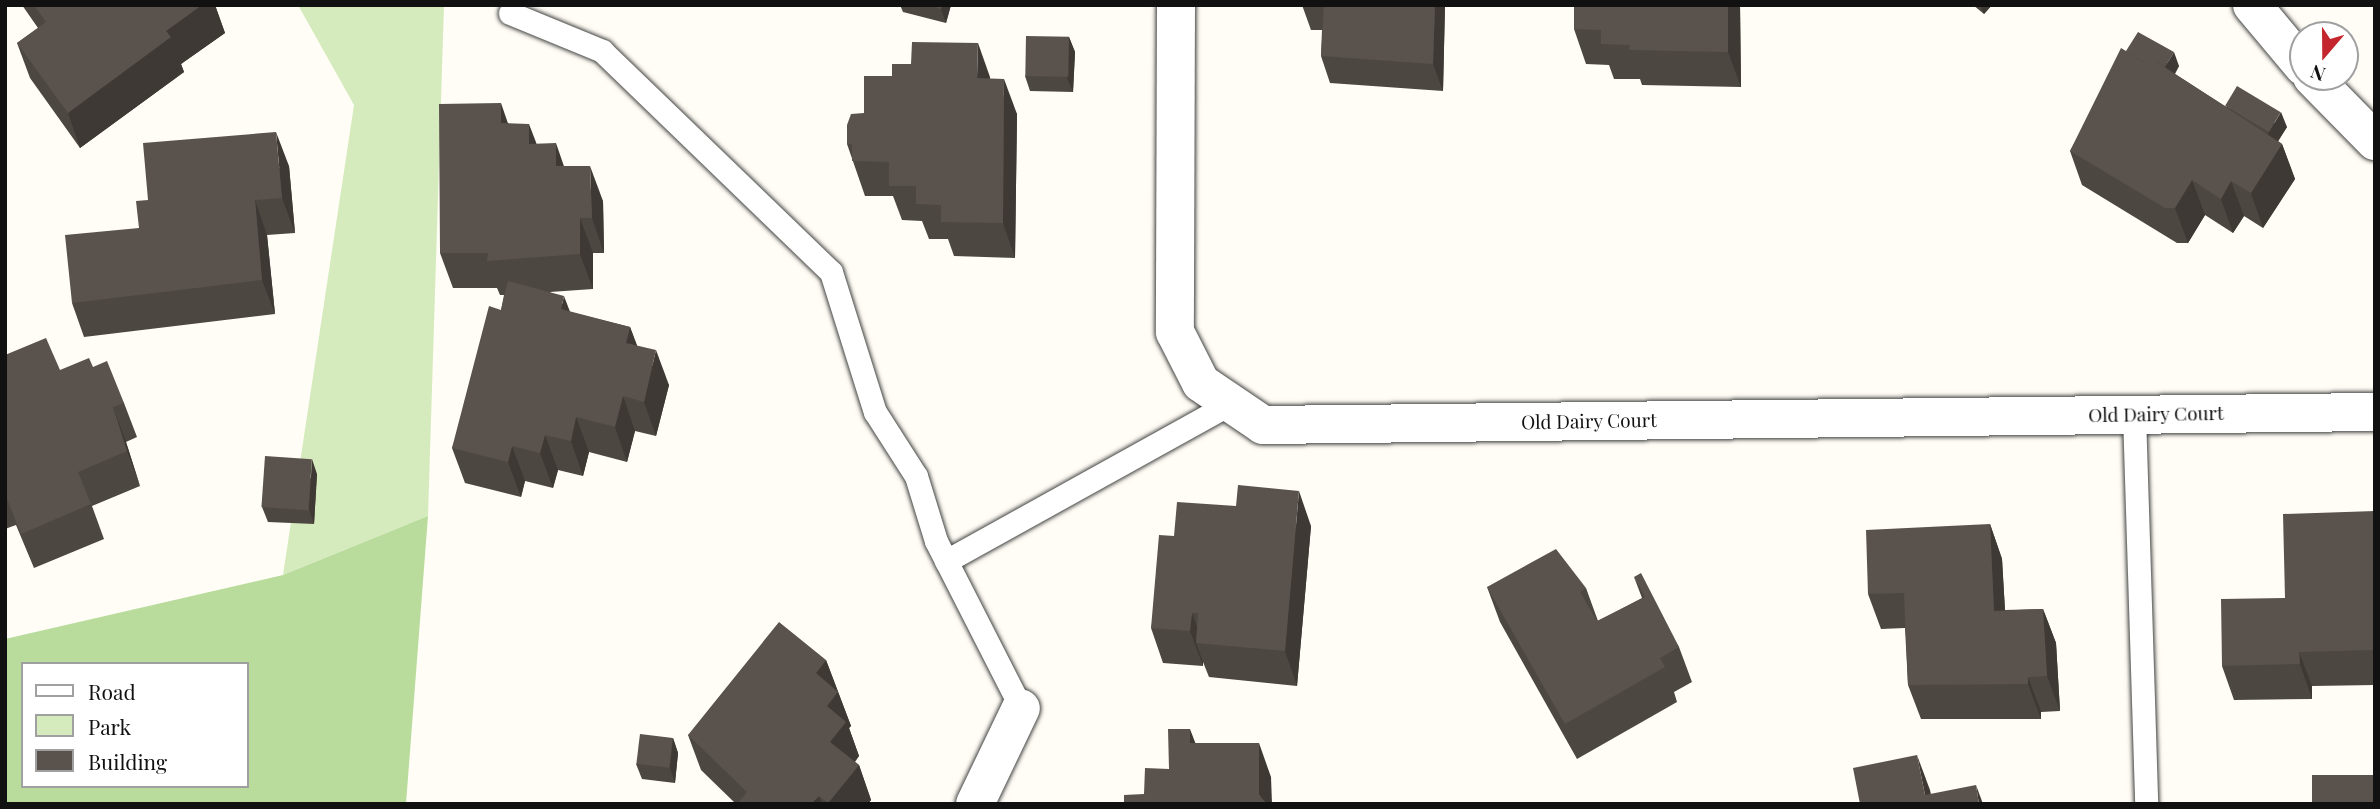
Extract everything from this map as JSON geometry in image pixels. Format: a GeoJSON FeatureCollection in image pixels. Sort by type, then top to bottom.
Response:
{"type":"FeatureCollection","features":[{"type":"Feature","properties":{"kind":"street","name":"Old Dairy Court"},"geometry":{"type":"LineString","coordinates":[[1176,5],[1175,332],[1201,383],[1263,425],[2375,412]]}},
{"type":"Feature","properties":{"kind":"street"},"geometry":{"type":"LineString","coordinates":[[2252,5],[2289,49]]}},
{"type":"Feature","properties":{"kind":"street"},"geometry":{"type":"LineString","coordinates":[[2326,91],[2375,141]]}},
{"type":"Feature","properties":{"kind":"street"},"geometry":{"type":"LineString","coordinates":[[975,804],[1021,708]]}},
{"type":"Feature","properties":{"kind":"lane"},"geometry":{"type":"LineString","coordinates":[[510,13],[602,51],[831,271],[875,412],[915,476],[946,561],[1021,708]]}},
{"type":"Feature","properties":{"kind":"lane"},"geometry":{"type":"LineString","coordinates":[[946,561],[1231,403]]}},
{"type":"Feature","properties":{"kind":"lane"},"geometry":{"type":"LineString","coordinates":[[2134,414],[2146,804]]}},
{"type":"Feature","properties":{"kind":"green space"},"geometry":{"type":"Polygon","coordinates":[[[298,5],[444,5],[428,516],[283,575],[354,105],[298,5]]]}},
{"type":"Feature","properties":{"kind":"green space"},"geometry":{"type":"Polygon","coordinates":[[[428,516],[406,804],[5,804],[5,639],[283,575],[428,516]]]}},
{"type":"Feature","properties":{"kind":"building"},"geometry":{"type":"Polygon","coordinates":[[[34,5],[202,5],[166,31],[171,37],[68,113],[17,43],[46,22],[34,5]]]}},
{"type":"Feature","properties":{"kind":"building"},"geometry":{"type":"Polygon","coordinates":[[[1324,5],[1435,5],[1433,64],[1321,56],[1324,5]]]}},
{"type":"Feature","properties":{"kind":"building"},"geometry":{"type":"Polygon","coordinates":[[[1574,5],[1728,5],[1728,52],[1629,50],[1630,45],[1601,44],[1601,30],[1574,29],[1574,5]]]}},
{"type":"Feature","properties":{"kind":"building"},"geometry":{"type":"Polygon","coordinates":[[[2138,32],[2174,52],[2165,67],[2157,62],[2154,68],[2126,51],[2138,32]]]}},
{"type":"Feature","properties":{"kind":"building"},"geometry":{"type":"Polygon","coordinates":[[[1026,36],[1069,37],[1068,77],[1025,76],[1026,36]]]}},
{"type":"Feature","properties":{"kind":"building"},"geometry":{"type":"Polygon","coordinates":[[[912,42],[978,43],[977,78],[1004,79],[1003,223],[941,222],[941,205],[916,204],[916,186],[889,186],[889,162],[852,161],[852,144],[847,144],[847,125],[851,114],[864,113],[864,76],[892,76],[892,64],[911,64],[912,42]]]}},
{"type":"Feature","properties":{"kind":"building"},"geometry":{"type":"Polygon","coordinates":[[[2121,48],[2154,68],[2157,62],[2282,144],[2251,193],[2231,181],[2221,199],[2192,180],[2175,208],[2165,208],[2070,151],[2121,48]]]}},
{"type":"Feature","properties":{"kind":"building"},"geometry":{"type":"Polygon","coordinates":[[[2237,86],[2281,112],[2269,132],[2225,106],[2237,86]]]}},
{"type":"Feature","properties":{"kind":"building"},"geometry":{"type":"Polygon","coordinates":[[[501,103],[501,123],[529,124],[529,144],[556,143],[556,166],[590,166],[592,218],[580,218],[580,254],[487,261],[488,253],[440,253],[439,104],[501,103]]]}},
{"type":"Feature","properties":{"kind":"building"},"geometry":{"type":"Polygon","coordinates":[[[276,132],[282,198],[255,200],[262,280],[72,303],[65,235],[139,228],[136,201],[148,200],[143,143],[276,132]]]}},
{"type":"Feature","properties":{"kind":"building"},"geometry":{"type":"Polygon","coordinates":[[[508,281],[564,296],[561,309],[630,327],[626,343],[656,350],[644,402],[623,396],[615,427],[576,417],[571,441],[545,435],[540,453],[512,446],[508,462],[452,448],[489,306],[501,310],[508,281]]]}},
{"type":"Feature","properties":{"kind":"building"},"geometry":{"type":"Polygon","coordinates":[[[46,338],[60,370],[89,358],[93,367],[107,361],[124,403],[113,407],[127,451],[78,472],[91,504],[21,534],[5,494],[5,355],[46,338]]]}},
{"type":"Feature","properties":{"kind":"building"},"geometry":{"type":"Polygon","coordinates":[[[265,456],[312,459],[308,510],[261,507],[265,456]]]}},
{"type":"Feature","properties":{"kind":"building"},"geometry":{"type":"Polygon","coordinates":[[[1238,485],[1299,491],[1285,651],[1196,643],[1198,613],[1192,613],[1190,631],[1151,628],[1159,535],[1174,536],[1177,502],[1236,506],[1238,485]]]}},
{"type":"Feature","properties":{"kind":"building"},"geometry":{"type":"Polygon","coordinates":[[[2375,511],[2375,650],[2299,652],[2300,664],[2222,666],[2221,599],[2285,598],[2283,514],[2375,511]]]}},
{"type":"Feature","properties":{"kind":"building"},"geometry":{"type":"Polygon","coordinates":[[[1990,524],[1994,611],[2043,609],[2047,676],[2028,677],[2028,684],[1908,685],[1904,593],[1868,594],[1866,530],[1990,524]]]}},
{"type":"Feature","properties":{"kind":"building"},"geometry":{"type":"Polygon","coordinates":[[[1556,549],[1586,588],[1580,592],[1597,621],[1645,597],[1634,577],[1641,573],[1679,647],[1660,658],[1665,667],[1565,724],[1487,587],[1556,549]]]}},
{"type":"Feature","properties":{"kind":"building"},"geometry":{"type":"Polygon","coordinates":[[[779,622],[826,660],[816,673],[838,692],[827,706],[846,722],[830,742],[859,765],[828,803],[819,796],[811,804],[737,804],[747,792],[688,735],[779,622]]]}},
{"type":"Feature","properties":{"kind":"building"},"geometry":{"type":"Polygon","coordinates":[[[1168,729],[1190,729],[1190,743],[1259,743],[1259,795],[1267,804],[1124,804],[1124,795],[1144,794],[1145,768],[1169,769],[1168,729]]]}},
{"type":"Feature","properties":{"kind":"building"},"geometry":{"type":"Polygon","coordinates":[[[640,734],[673,738],[669,768],[636,764],[640,734]]]}},
{"type":"Feature","properties":{"kind":"building"},"geometry":{"type":"Polygon","coordinates":[[[1917,755],[1925,795],[1976,785],[1979,804],[1860,804],[1853,768],[1917,755]]]}},
{"type":"Feature","properties":{"kind":"building"},"geometry":{"type":"Polygon","coordinates":[[[2312,775],[2375,775],[2375,804],[2312,804],[2312,775]]]}}]}
